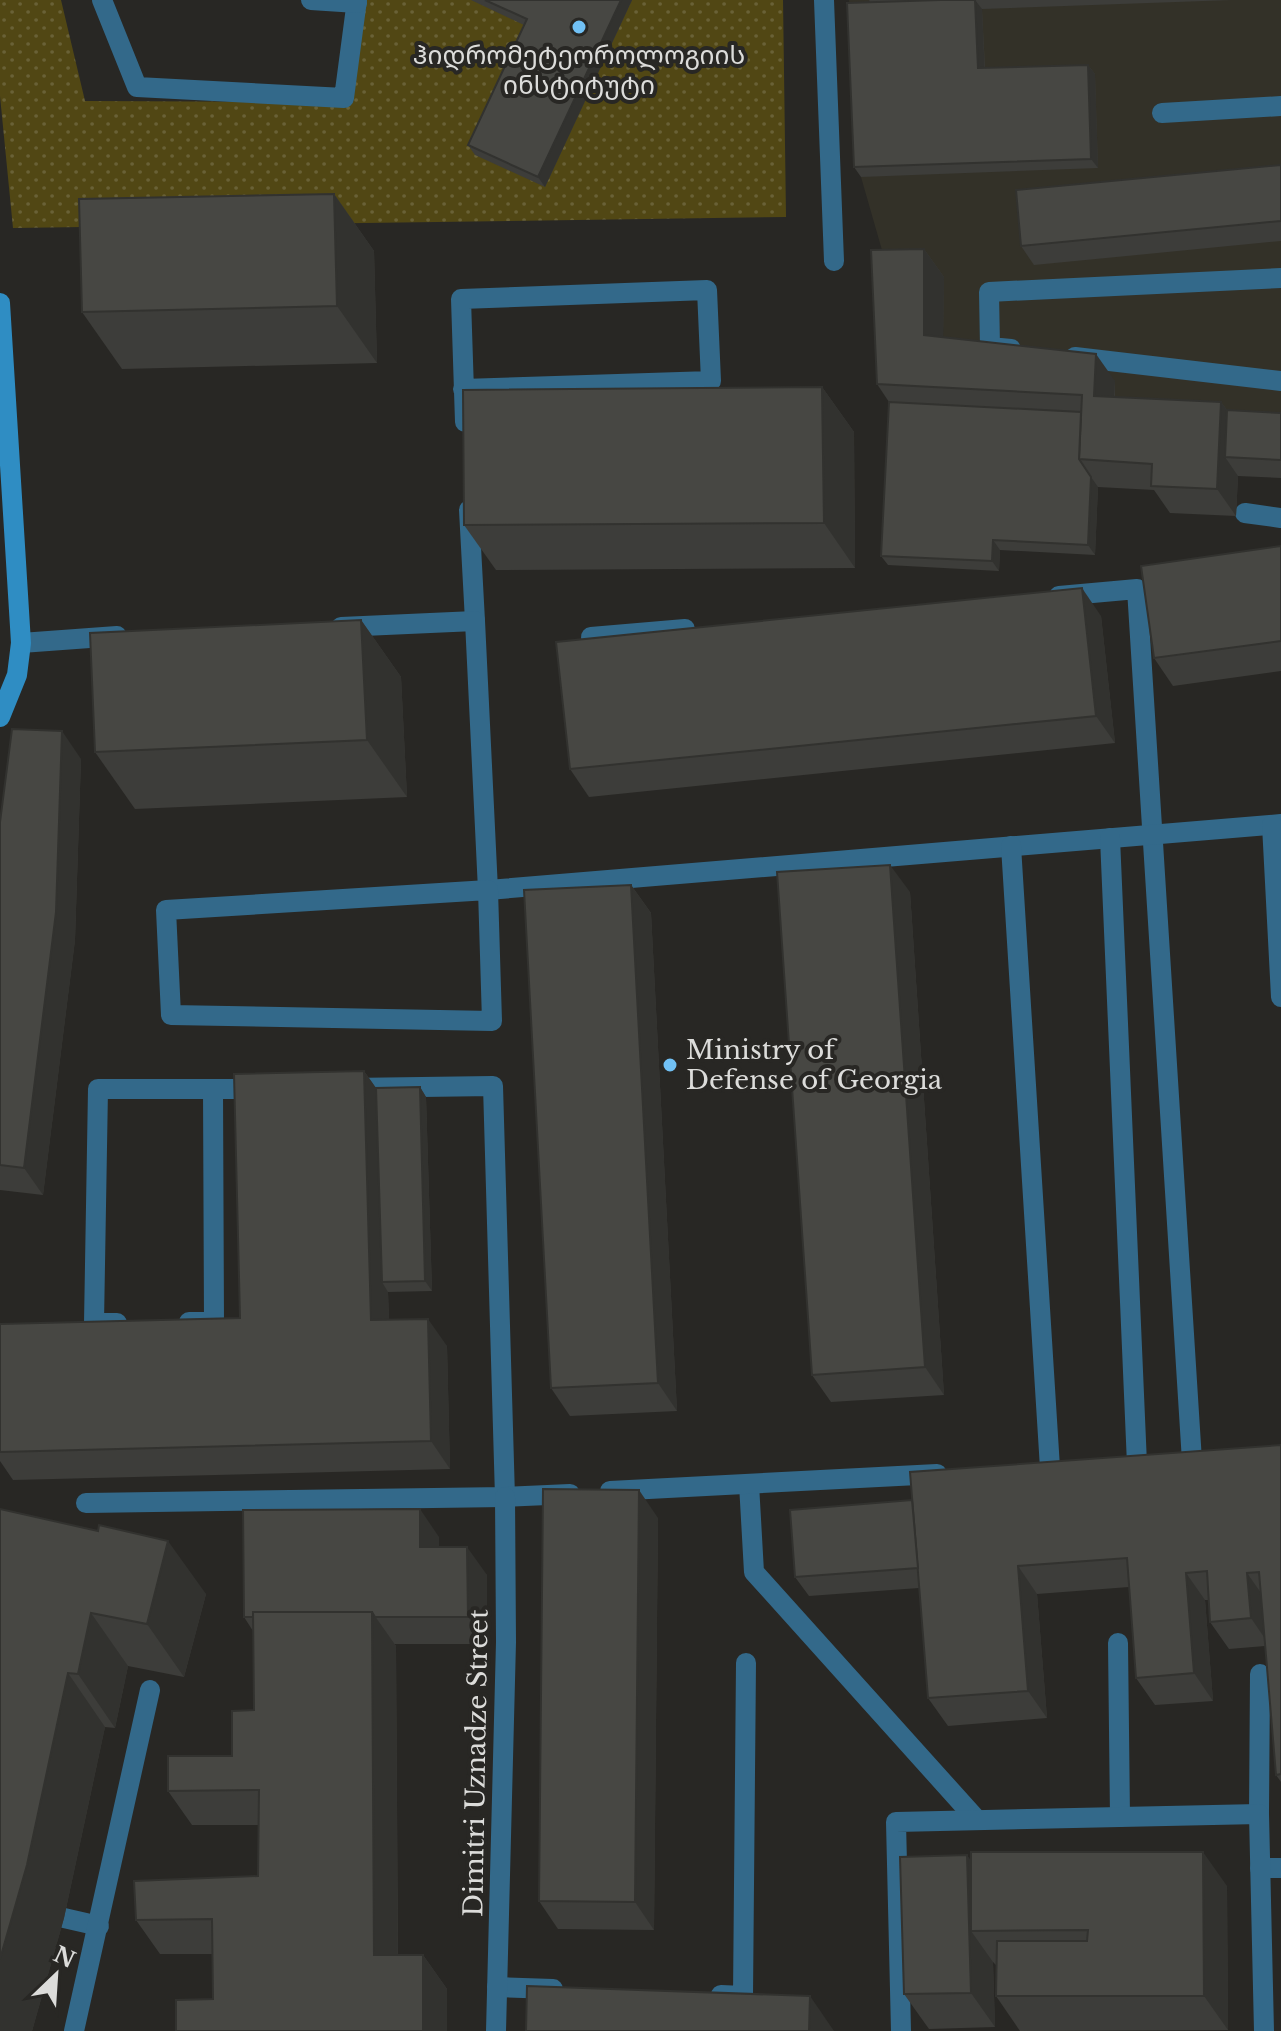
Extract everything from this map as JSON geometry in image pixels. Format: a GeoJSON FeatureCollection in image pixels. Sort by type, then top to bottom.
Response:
{"type":"FeatureCollection","features":[{"type":"Feature","properties":{"kind":"main road"},"geometry":{"type":"LineString","coordinates":[[0,303],[21,643],[17,675],[0,717]]}},
{"type":"Feature","properties":{"kind":"street"},"geometry":{"type":"LineString","coordinates":[[102,0],[137,87],[344,98],[357,2],[311,0]]}},
{"type":"Feature","properties":{"kind":"street"},"geometry":{"type":"LineString","coordinates":[[824,0],[834,261]]}},
{"type":"Feature","properties":{"kind":"street"},"geometry":{"type":"LineString","coordinates":[[1162,113],[1281,106]]}},
{"type":"Feature","properties":{"kind":"street"},"geometry":{"type":"LineString","coordinates":[[1281,278],[989,292],[990,347],[1281,381]]}},
{"type":"Feature","properties":{"kind":"street"},"geometry":{"type":"LineString","coordinates":[[463,389],[711,381],[707,290],[461,299],[463,389],[465,436]]}},
{"type":"Feature","properties":{"kind":"street"},"geometry":{"type":"LineString","coordinates":[[469,498],[488,890],[492,1021],[171,1015],[166,910],[488,890],[1276,825],[1281,997]]}},
{"type":"Feature","properties":{"kind":"street"},"geometry":{"type":"LineString","coordinates":[[1245,513],[1281,518]]}},
{"type":"Feature","properties":{"kind":"street"},"geometry":{"type":"LineString","coordinates":[[1044,597],[1137,589],[1192,1461]]}},
{"type":"Feature","properties":{"kind":"street"},"geometry":{"type":"LineString","coordinates":[[322,628],[475,621]]}},
{"type":"Feature","properties":{"kind":"street"},"geometry":{"type":"LineString","coordinates":[[591,637],[700,628]]}},
{"type":"Feature","properties":{"kind":"street"},"geometry":{"type":"LineString","coordinates":[[21,643],[134,635]]}},
{"type":"Feature","properties":{"kind":"street"},"geometry":{"type":"LineString","coordinates":[[1110,838],[1137,1464]]}},
{"type":"Feature","properties":{"kind":"street"},"geometry":{"type":"LineString","coordinates":[[1011,846],[1050,1468]]}},
{"type":"Feature","properties":{"kind":"street","name":"Dimitri Uznadze Street"},"geometry":{"type":"LineString","coordinates":[[322,1088],[493,1086],[506,1642],[496,2031]]}},
{"type":"Feature","properties":{"kind":"street"},"geometry":{"type":"LineString","coordinates":[[139,1323],[94,1323],[98,1089],[275,1089]]}},
{"type":"Feature","properties":{"kind":"street"},"geometry":{"type":"LineString","coordinates":[[169,1322],[214,1322],[213,1090]]}},
{"type":"Feature","properties":{"kind":"street"},"geometry":{"type":"LineString","coordinates":[[86,1503],[505,1497],[955,1473]]}},
{"type":"Feature","properties":{"kind":"street"},"geometry":{"type":"LineString","coordinates":[[749,1484],[754,1572],[977,1820]]}},
{"type":"Feature","properties":{"kind":"street"},"geometry":{"type":"LineString","coordinates":[[1118,1643],[1120,1817]]}},
{"type":"Feature","properties":{"kind":"street"},"geometry":{"type":"LineString","coordinates":[[697,1994],[743,1996],[746,1663]]}},
{"type":"Feature","properties":{"kind":"street"},"geometry":{"type":"LineString","coordinates":[[1260,1674],[1259,1814],[1271,1868],[1264,2031]]}},
{"type":"Feature","properties":{"kind":"street"},"geometry":{"type":"LineString","coordinates":[[74,2031],[150,1690]]}},
{"type":"Feature","properties":{"kind":"street"},"geometry":{"type":"LineString","coordinates":[[901,2031],[896,1822],[1259,1814]]}},
{"type":"Feature","properties":{"kind":"street"},"geometry":{"type":"LineString","coordinates":[[64,1918],[99,1926]]}},
{"type":"Feature","properties":{"kind":"street"},"geometry":{"type":"LineString","coordinates":[[497,1987],[574,1990]]}},
{"type":"Feature","properties":{"kind":"shaded area"},"geometry":{"type":"Polygon","coordinates":[[[0,0],[61,0],[85,101],[353,102],[366,0],[783,0],[786,217],[13,228],[0,96],[0,0]]]}},
{"type":"Feature","properties":{"kind":"shaded area"},"geometry":{"type":"Polygon","coordinates":[[[849,0],[1281,0],[1281,432],[896,412],[890,278],[861,177],[849,0]]]}},
{"type":"Feature","properties":{"kind":"building"},"geometry":{"type":"Polygon","coordinates":[[[485,0],[621,0],[538,177],[468,145],[527,19],[485,0]]]}},
{"type":"Feature","properties":{"kind":"building"},"geometry":{"type":"Polygon","coordinates":[[[975,0],[978,68],[1088,65],[1091,159],[854,167],[847,3],[975,0]]]}},
{"type":"Feature","properties":{"kind":"building"},"geometry":{"type":"Polygon","coordinates":[[[1281,165],[1281,221],[1021,246],[1016,190],[1281,165]]]}},
{"type":"Feature","properties":{"kind":"building"},"geometry":{"type":"Polygon","coordinates":[[[334,194],[337,306],[82,312],[79,199],[334,194]]]}},
{"type":"Feature","properties":{"kind":"building"},"geometry":{"type":"Polygon","coordinates":[[[924,249],[924,335],[1096,354],[1094,396],[1221,402],[1217,489],[1151,486],[1152,464],[1079,459],[1082,395],[877,384],[871,250],[924,249]]]}},
{"type":"Feature","properties":{"kind":"building"},"geometry":{"type":"Polygon","coordinates":[[[822,387],[824,523],[464,525],[463,390],[822,387]]]}},
{"type":"Feature","properties":{"kind":"building"},"geometry":{"type":"Polygon","coordinates":[[[889,402],[1081,412],[1079,459],[1091,477],[1088,545],[993,540],[992,561],[881,556],[889,402]]]}},
{"type":"Feature","properties":{"kind":"building"},"geometry":{"type":"Polygon","coordinates":[[[1227,410],[1281,413],[1281,460],[1225,457],[1227,410]]]}},
{"type":"Feature","properties":{"kind":"building"},"geometry":{"type":"Polygon","coordinates":[[[1281,546],[1281,641],[1154,658],[1141,566],[1281,546]]]}},
{"type":"Feature","properties":{"kind":"building"},"geometry":{"type":"Polygon","coordinates":[[[1082,588],[1096,716],[570,769],[556,642],[1082,588]]]}},
{"type":"Feature","properties":{"kind":"building"},"geometry":{"type":"Polygon","coordinates":[[[361,620],[367,740],[95,752],[90,633],[361,620]]]}},
{"type":"Feature","properties":{"kind":"building"},"geometry":{"type":"Polygon","coordinates":[[[12,729],[62,731],[56,912],[24,1168],[0,1165],[0,822],[12,729]]]}},
{"type":"Feature","properties":{"kind":"building"},"geometry":{"type":"Polygon","coordinates":[[[890,865],[925,1367],[812,1375],[777,872],[890,865]]]}},
{"type":"Feature","properties":{"kind":"building"},"geometry":{"type":"Polygon","coordinates":[[[631,885],[658,1383],[551,1388],[524,890],[631,885]]]}},
{"type":"Feature","properties":{"kind":"building"},"geometry":{"type":"Polygon","coordinates":[[[364,1071],[371,1320],[428,1319],[431,1441],[0,1452],[0,1324],[240,1318],[234,1074],[364,1071]]]}},
{"type":"Feature","properties":{"kind":"building"},"geometry":{"type":"Polygon","coordinates":[[[420,1087],[425,1281],[382,1282],[376,1088],[420,1087]]]}},
{"type":"Feature","properties":{"kind":"building"},"geometry":{"type":"Polygon","coordinates":[[[1281,1445],[1281,1774],[1276,1775],[1259,1572],[1247,1573],[1251,1618],[1210,1622],[1207,1571],[1186,1573],[1194,1673],[1136,1678],[1127,1558],[1018,1566],[1028,1691],[928,1698],[910,1472],[1281,1445]]]}},
{"type":"Feature","properties":{"kind":"building"},"geometry":{"type":"Polygon","coordinates":[[[543,1489],[639,1490],[635,1902],[539,1901],[543,1489]]]}},
{"type":"Feature","properties":{"kind":"building"},"geometry":{"type":"Polygon","coordinates":[[[912,1500],[918,1568],[795,1577],[790,1510],[912,1500]]]}},
{"type":"Feature","properties":{"kind":"building"},"geometry":{"type":"Polygon","coordinates":[[[0,1509],[98,1531],[99,1525],[168,1541],[147,1624],[91,1613],[78,1674],[68,1673],[27,1865],[0,1959],[0,1509]]]}},
{"type":"Feature","properties":{"kind":"building"},"geometry":{"type":"Polygon","coordinates":[[[420,1509],[420,1547],[467,1547],[468,1617],[375,1617],[372,1612],[253,1612],[253,1617],[244,1617],[243,1510],[420,1509]]]}},
{"type":"Feature","properties":{"kind":"building"},"geometry":{"type":"Polygon","coordinates":[[[253,1612],[372,1612],[374,1955],[423,1955],[423,2031],[176,2031],[176,2000],[213,1999],[212,1919],[136,1920],[134,1881],[258,1876],[259,1790],[168,1791],[168,1756],[232,1756],[232,1711],[254,1710],[253,1612]]]}},
{"type":"Feature","properties":{"kind":"building"},"geometry":{"type":"Polygon","coordinates":[[[971,1852],[1203,1852],[1204,1996],[996,1996],[997,1941],[1087,1941],[1088,1930],[971,1931],[971,1852]]]}},
{"type":"Feature","properties":{"kind":"building"},"geometry":{"type":"Polygon","coordinates":[[[967,1855],[971,1993],[904,1994],[900,1857],[967,1855]]]}},
{"type":"Feature","properties":{"kind":"building"},"geometry":{"type":"Polygon","coordinates":[[[527,1986],[810,1996],[809,2031],[526,2031],[527,1986]]]}},
{"type":"Feature","properties":{"kind":"place","name":"ჰიდრომეტეოროლოგიის ინსტიტუტი"},"geometry":{"type":"Point","coordinates":[579,27]}},
{"type":"Feature","properties":{"kind":"place","name":"Ministry of Defense of Georgia"},"geometry":{"type":"Point","coordinates":[670,1065]}}]}
